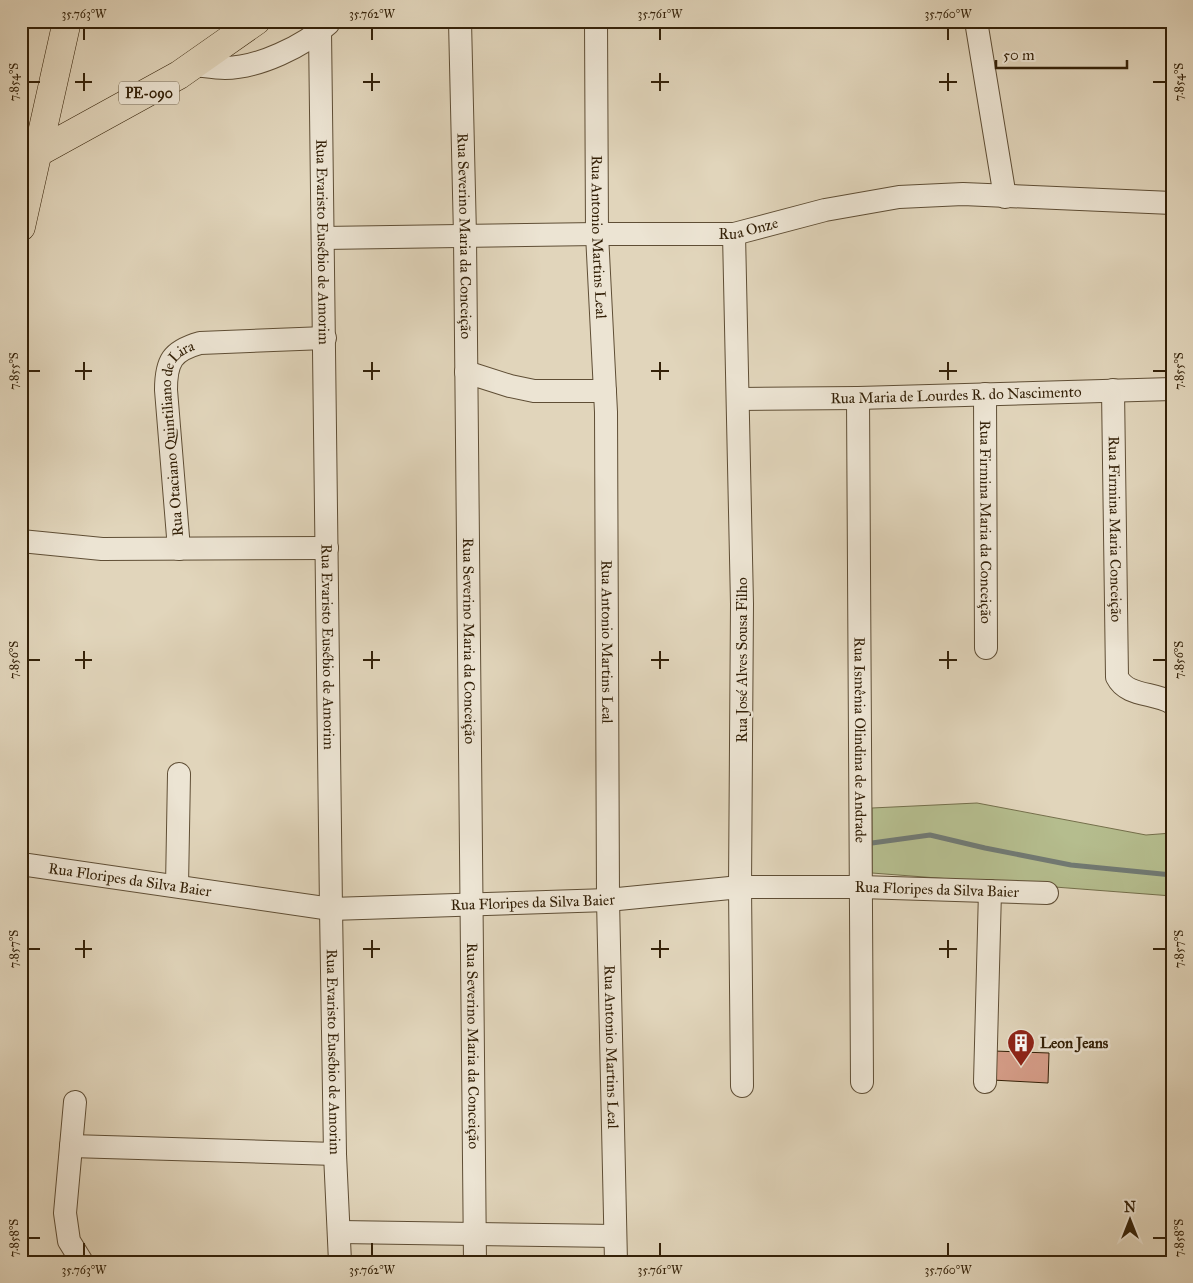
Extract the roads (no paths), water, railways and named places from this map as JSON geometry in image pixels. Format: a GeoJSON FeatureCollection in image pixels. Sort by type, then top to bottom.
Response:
{"type":"FeatureCollection","features":[{"type":"Feature","properties":{"kind":"main road"},"geometry":{"type":"LineString","coordinates":[[21,227],[29,158],[66,21]]}},
{"type":"Feature","properties":{"kind":"main road","name":"PE-090"},"geometry":{"type":"LineString","coordinates":[[29,158],[130,104],[194,65],[256,21]]}},
{"type":"Feature","properties":{"kind":"street","name":"Rua Severino Maria da Conceição"},"geometry":{"type":"LineString","coordinates":[[460,21],[465,236],[474,1262]]}},
{"type":"Feature","properties":{"kind":"street","name":"Rua Antonio Martins Leal"},"geometry":{"type":"LineString","coordinates":[[596,21],[597,234],[605,391],[608,900],[616,1262]]}},
{"type":"Feature","properties":{"kind":"street"},"geometry":{"type":"LineString","coordinates":[[976,21],[1005,197]]}},
{"type":"Feature","properties":{"kind":"street"},"geometry":{"type":"LineString","coordinates":[[194,65],[226,68],[251,65],[273,58],[325,26]]}},
{"type":"Feature","properties":{"kind":"street","name":"Rua Evaristo Eusébio de Amorim"},"geometry":{"type":"LineString","coordinates":[[325,26],[323,238],[331,909],[335,1154],[340,1262]]}},
{"type":"Feature","properties":{"kind":"street","name":"Rua Onze"},"geometry":{"type":"LineString","coordinates":[[323,238],[734,234],[825,210],[899,197],[964,194],[1172,203]]}},
{"type":"Feature","properties":{"kind":"street","name":"Rua José Alves Sousa Filho"},"geometry":{"type":"LineString","coordinates":[[734,234],[743,632],[740,887],[742,1086]]}},
{"type":"Feature","properties":{"kind":"street","name":"Rua Otaciano Quintiliano de Lira"},"geometry":{"type":"LineString","coordinates":[[179,549],[166,390],[166,370],[172,357],[187,347],[200,343],[325,338]]}},
{"type":"Feature","properties":{"kind":"street"},"geometry":{"type":"LineString","coordinates":[[466,372],[510,386],[534,391],[605,391]]}},
{"type":"Feature","properties":{"kind":"street","name":"Rua Maria de Lourdes R. do Nascimento"},"geometry":{"type":"LineString","coordinates":[[738,398],[858,398],[1172,389]]}},
{"type":"Feature","properties":{"kind":"street","name":"Rua Firmina Maria Conceição"},"geometry":{"type":"LineString","coordinates":[[1113,390],[1115,666],[1121,686],[1129,690],[1156,696],[1172,703]]}},
{"type":"Feature","properties":{"kind":"street","name":"Rua Firmina Maria da Conceição"},"geometry":{"type":"LineString","coordinates":[[985,394],[986,648]]}},
{"type":"Feature","properties":{"kind":"street","name":"Rua Ismênia Olindina de Andrade"},"geometry":{"type":"LineString","coordinates":[[858,398],[862,1082]]}},
{"type":"Feature","properties":{"kind":"street"},"geometry":{"type":"LineString","coordinates":[[21,541],[102,549],[327,548]]}},
{"type":"Feature","properties":{"kind":"street"},"geometry":{"type":"LineString","coordinates":[[177,886],[179,774]]}},
{"type":"Feature","properties":{"kind":"street","name":"Rua Floripes da Silva Baier"},"geometry":{"type":"LineString","coordinates":[[21,864],[331,909],[608,900],[740,887],[862,887],[1047,893]]}},
{"type":"Feature","properties":{"kind":"street"},"geometry":{"type":"LineString","coordinates":[[985,1082],[990,891]]}},
{"type":"Feature","properties":{"kind":"street"},"geometry":{"type":"LineString","coordinates":[[75,1102],[65,1213],[69,1240],[82,1262]]}},
{"type":"Feature","properties":{"kind":"street"},"geometry":{"type":"LineString","coordinates":[[71,1146],[335,1154]]}},
{"type":"Feature","properties":{"kind":"street"},"geometry":{"type":"LineString","coordinates":[[340,1232],[615,1236]]}},
{"type":"Feature","properties":{"kind":"waterway"},"geometry":{"type":"LineString","coordinates":[[872,843],[930,835],[1071,865],[1172,875]]}},
{"type":"Feature","properties":{"kind":"place","name":"Leon Jeans"},"geometry":{"type":"Point","coordinates":[1021,1067]}}]}
